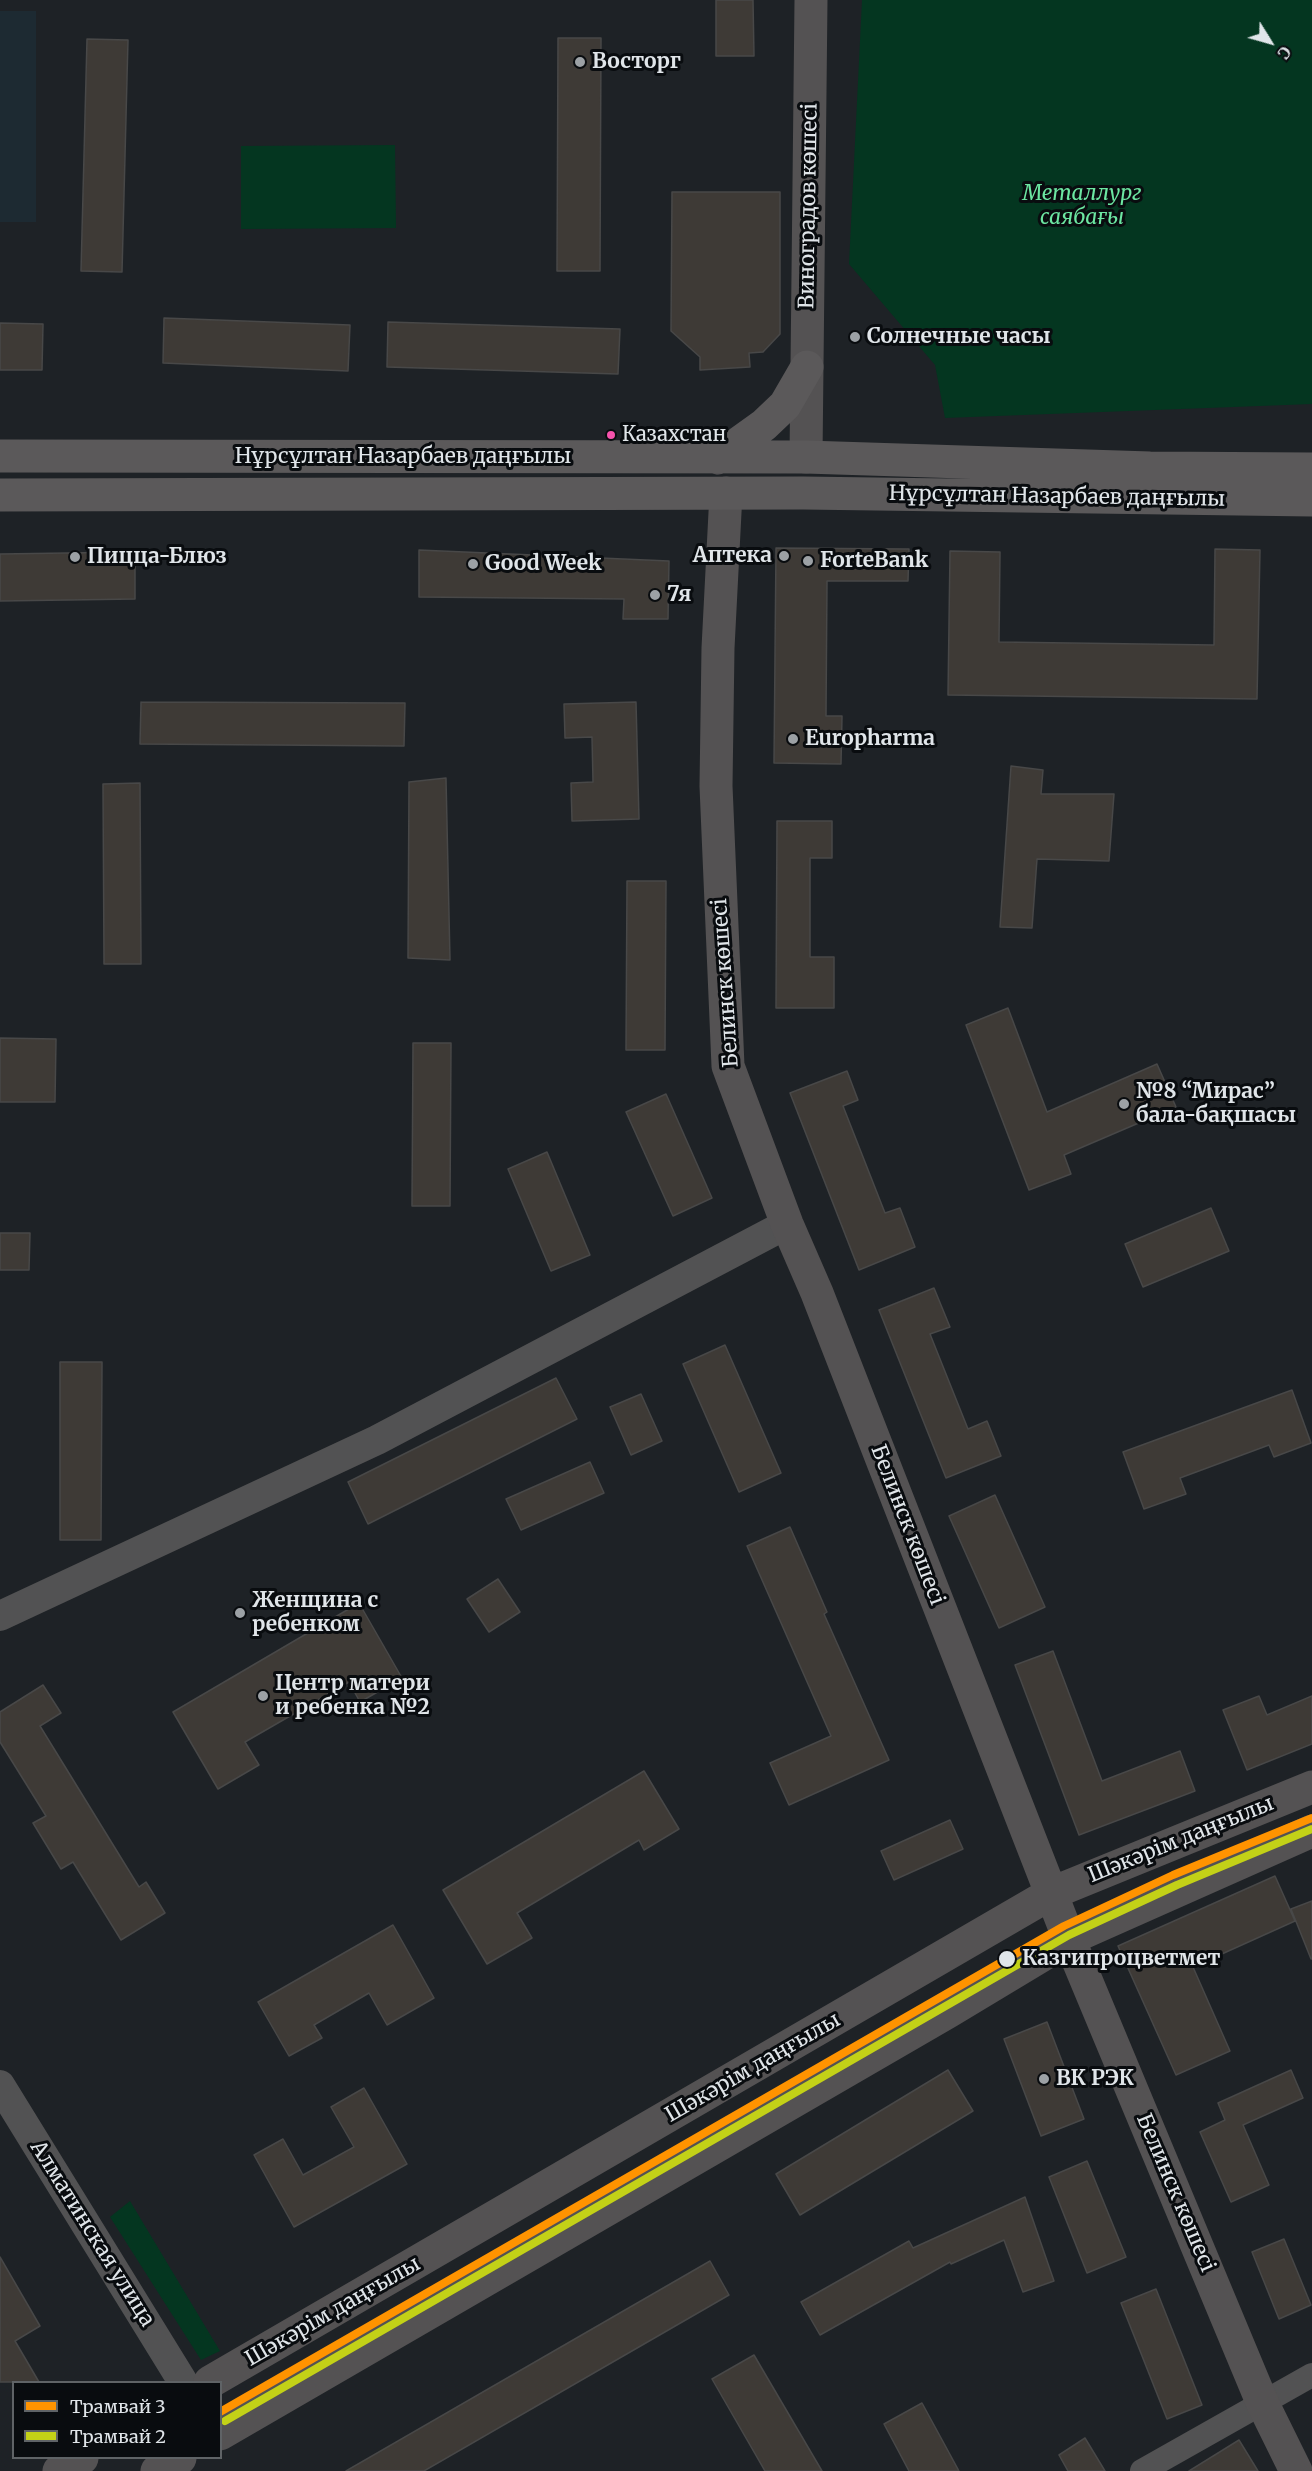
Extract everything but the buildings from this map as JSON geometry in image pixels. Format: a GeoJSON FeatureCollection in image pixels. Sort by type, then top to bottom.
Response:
{"type":"FeatureCollection","features":[{"type":"Feature","properties":{"kind":"main road","name":"Виноградов көшесі"},"geometry":{"type":"LineString","coordinates":[[806,457],[811,0]]}},
{"type":"Feature","properties":{"kind":"main road"},"geometry":{"type":"LineString","coordinates":[[726,493],[722,458],[785,405],[807,367]]}},
{"type":"Feature","properties":{"kind":"main road","name":"Нұрсұлтан Назарбаев даңғылы"},"geometry":{"type":"LineString","coordinates":[[0,456],[806,457],[1150,468],[1312,469]]}},
{"type":"Feature","properties":{"kind":"main road"},"geometry":{"type":"LineString","coordinates":[[803,493],[806,457]]}},
{"type":"Feature","properties":{"kind":"main road","name":"Белинск көшесі"},"geometry":{"type":"LineString","coordinates":[[726,493],[718,648],[716,786],[728,1066],[787,1224],[817,1293],[1069,1940],[1262,2402],[1296,2471]]}},
{"type":"Feature","properties":{"kind":"main road","name":"Нұрсұлтан Назарбаев даңғылы"},"geometry":{"type":"LineString","coordinates":[[0,495],[803,493],[1312,500]]}},
{"type":"Feature","properties":{"kind":"main road","name":"Шәкәрім даңғылы"},"geometry":{"type":"LineString","coordinates":[[212,2381],[1052,1893],[1312,1787]]}},
{"type":"Feature","properties":{"kind":"main road","name":"Шәкәрім даңғылы"},"geometry":{"type":"LineString","coordinates":[[222,2433],[1069,1940],[1099,1924],[1312,1831]]}},
{"type":"Feature","properties":{"kind":"main road"},"geometry":{"type":"LineString","coordinates":[[59,2471],[79,2459]]}},
{"type":"Feature","properties":{"kind":"main road"},"geometry":{"type":"LineString","coordinates":[[157,2471],[177,2459]]}},
{"type":"Feature","properties":{"kind":"street"},"geometry":{"type":"LineString","coordinates":[[0,1616],[377,1440],[787,1224]]}},
{"type":"Feature","properties":{"kind":"street","name":"Алматинская улица"},"geometry":{"type":"LineString","coordinates":[[0,2085],[182,2381]]}},
{"type":"Feature","properties":{"kind":"street"},"geometry":{"type":"LineString","coordinates":[[1142,2471],[1312,2375]]}},
{"type":"Feature","properties":{"kind":"shaded area"},"geometry":{"type":"Polygon","coordinates":[[[0,11],[36,11],[36,222],[0,222],[0,11]]]}},
{"type":"Feature","properties":{"kind":"green space","name":"Металлург саябағы"},"geometry":{"type":"Polygon","coordinates":[[[862,0],[1312,0],[1312,404],[945,418],[935,365],[849,264],[862,0]]]}},
{"type":"Feature","properties":{"kind":"green space"},"geometry":{"type":"Polygon","coordinates":[[[395,145],[396,228],[241,229],[241,146],[395,145]]]}},
{"type":"Feature","properties":{"kind":"green space"},"geometry":{"type":"Polygon","coordinates":[[[130,2201],[220,2351],[201,2360],[110,2217],[130,2201]]]}},
{"type":"Feature","properties":{"kind":"tram line","name":"3"},"geometry":{"type":"LineString","coordinates":[[222,2411],[1064,1926],[1173,1875],[1312,1818]]}},
{"type":"Feature","properties":{"kind":"tram line","name":"2"},"geometry":{"type":"LineString","coordinates":[[225,2421],[1069,1935],[1177,1885],[1312,1829]]}},
{"type":"Feature","properties":{"kind":"place","name":"Восторг"},"geometry":{"type":"Point","coordinates":[580,62]}},
{"type":"Feature","properties":{"kind":"place","name":"Солнечные часы"},"geometry":{"type":"Point","coordinates":[855,337]}},
{"type":"Feature","properties":{"kind":"place","name":"Казахстан"},"geometry":{"type":"Point","coordinates":[611,435]}},
{"type":"Feature","properties":{"kind":"place","name":"Аптека"},"geometry":{"type":"Point","coordinates":[784,556]}},
{"type":"Feature","properties":{"kind":"place","name":"Пицца-Блюз"},"geometry":{"type":"Point","coordinates":[75,557]}},
{"type":"Feature","properties":{"kind":"place","name":"ForteBank"},"geometry":{"type":"Point","coordinates":[808,561]}},
{"type":"Feature","properties":{"kind":"place","name":"Good Week"},"geometry":{"type":"Point","coordinates":[473,564]}},
{"type":"Feature","properties":{"kind":"place","name":"7я"},"geometry":{"type":"Point","coordinates":[655,595]}},
{"type":"Feature","properties":{"kind":"place","name":"Europharma"},"geometry":{"type":"Point","coordinates":[793,739]}},
{"type":"Feature","properties":{"kind":"place","name":"№8 “Мирас” бала-бақшасы"},"geometry":{"type":"Point","coordinates":[1124,1104]}},
{"type":"Feature","properties":{"kind":"place","name":"Женщина с ребенком"},"geometry":{"type":"Point","coordinates":[240,1613]}},
{"type":"Feature","properties":{"kind":"place","name":"Центр матери и ребенка №2"},"geometry":{"type":"Point","coordinates":[263,1696]}},
{"type":"Feature","properties":{"kind":"place","name":"Казгипроцветмет"},"geometry":{"type":"Point","coordinates":[1007,1959]}},
{"type":"Feature","properties":{"kind":"place","name":"ВК РЭК"},"geometry":{"type":"Point","coordinates":[1044,2079]}}]}
